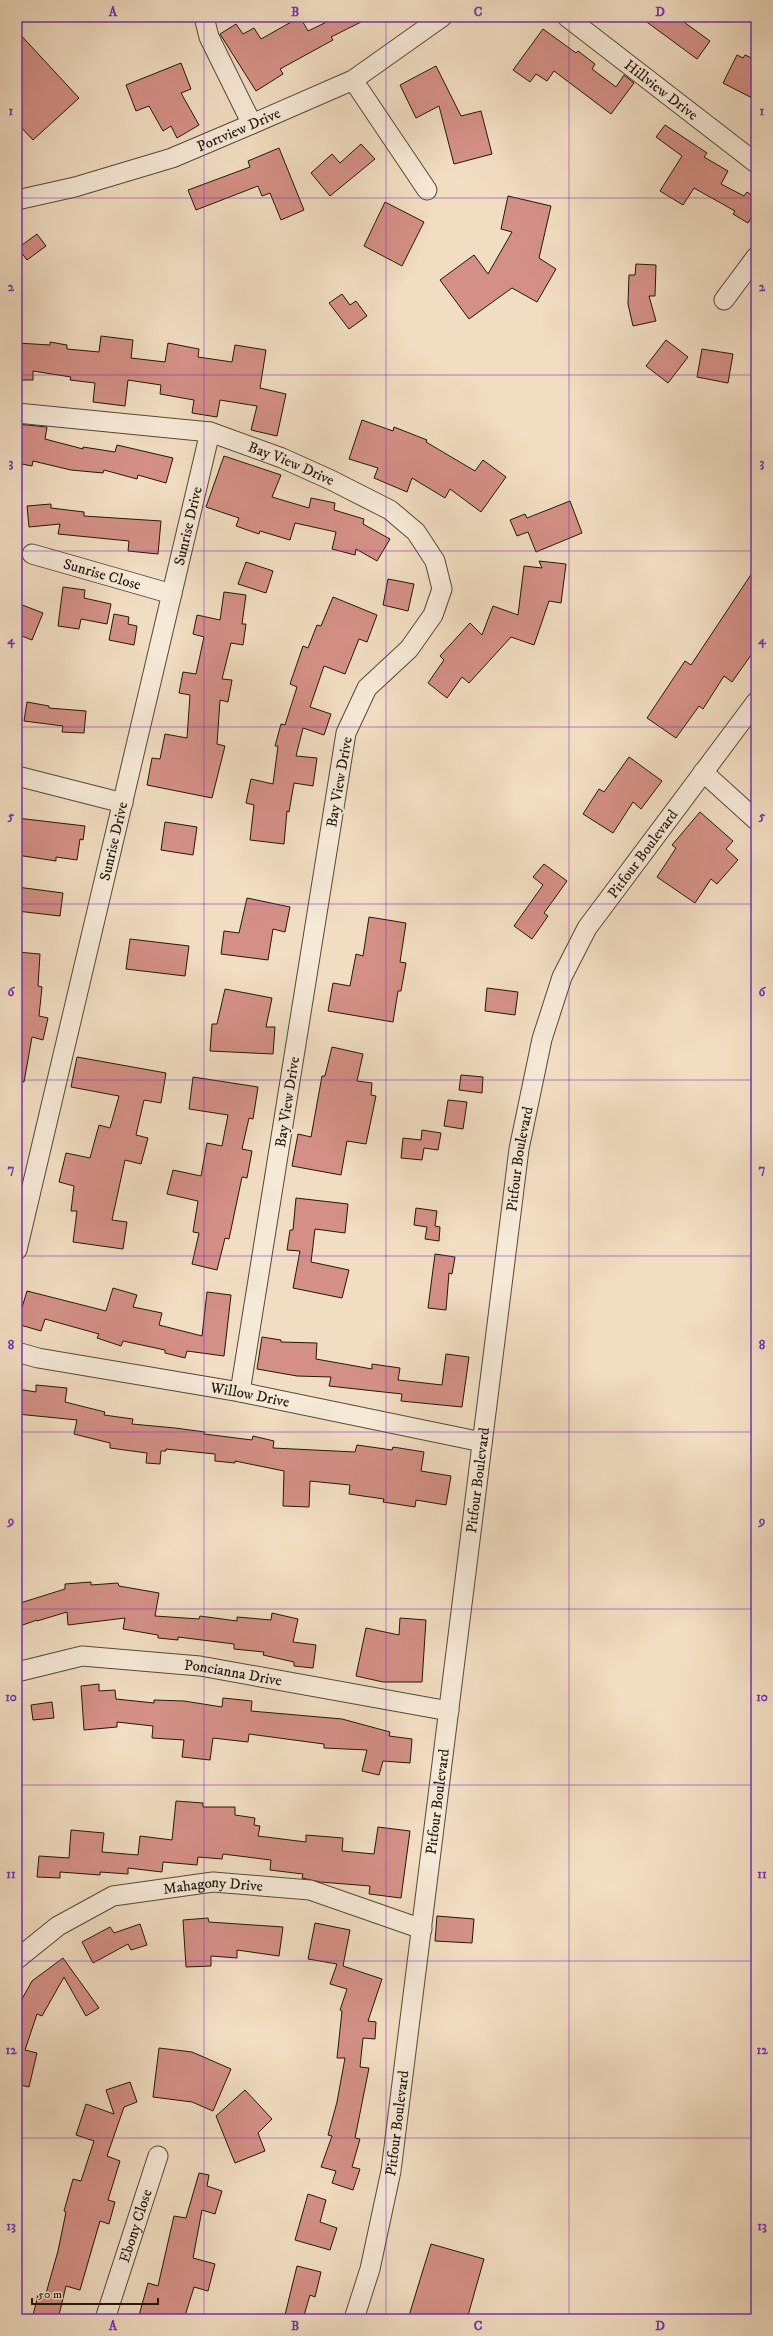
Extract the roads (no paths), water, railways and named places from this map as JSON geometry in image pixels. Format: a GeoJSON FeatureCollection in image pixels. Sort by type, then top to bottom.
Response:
{"type":"FeatureCollection","features":[{"type":"Feature","properties":{"kind":"street"},"geometry":{"type":"LineString","coordinates":[[204,17],[209,37],[252,124]]}},
{"type":"Feature","properties":{"kind":"street","name":"Portview Drive"},"geometry":{"type":"LineString","coordinates":[[17,200],[75,187],[172,158],[252,124],[353,80],[442,17]]}},
{"type":"Feature","properties":{"kind":"street","name":"Hillview Drive"},"geometry":{"type":"LineString","coordinates":[[568,17],[756,163]]}},
{"type":"Feature","properties":{"kind":"street"},"geometry":{"type":"LineString","coordinates":[[353,80],[427,190]]}},
{"type":"Feature","properties":{"kind":"street"},"geometry":{"type":"LineString","coordinates":[[724,300],[756,257]]}},
{"type":"Feature","properties":{"kind":"street","name":"Bay View Drive"},"geometry":{"type":"LineString","coordinates":[[17,413],[210,432],[282,458],[390,510],[416,532],[435,560],[442,589],[433,615],[409,649],[367,688],[346,733],[240,1392]]}},
{"type":"Feature","properties":{"kind":"street","name":"Sunrise Drive"},"geometry":{"type":"LineString","coordinates":[[17,1250],[210,432]]}},
{"type":"Feature","properties":{"kind":"street","name":"Sunrise Close"},"geometry":{"type":"LineString","coordinates":[[32,554],[172,594]]}},
{"type":"Feature","properties":{"kind":"street","name":"Pitfour Boulevard"},"geometry":{"type":"LineString","coordinates":[[354,2319],[370,2269],[391,2171],[519,1149],[542,1039],[562,977],[586,928],[756,702]]}},
{"type":"Feature","properties":{"kind":"street"},"geometry":{"type":"LineString","coordinates":[[703,772],[756,820]]}},
{"type":"Feature","properties":{"kind":"street"},"geometry":{"type":"LineString","coordinates":[[17,776],[122,803]]}},
{"type":"Feature","properties":{"kind":"street","name":"Willow Drive"},"geometry":{"type":"LineString","coordinates":[[17,1352],[38,1358],[240,1392],[482,1442]]}},
{"type":"Feature","properties":{"kind":"street","name":"Poncianna Drive"},"geometry":{"type":"LineString","coordinates":[[17,1672],[82,1656],[200,1666],[449,1711]]}},
{"type":"Feature","properties":{"kind":"street","name":"Mahagony Drive"},"geometry":{"type":"LineString","coordinates":[[17,1959],[58,1926],[114,1896],[214,1882],[310,1890],[422,1929]]}},
{"type":"Feature","properties":{"kind":"street","name":"Ebony Close"},"geometry":{"type":"LineString","coordinates":[[105,2319],[158,2156]]}}]}
